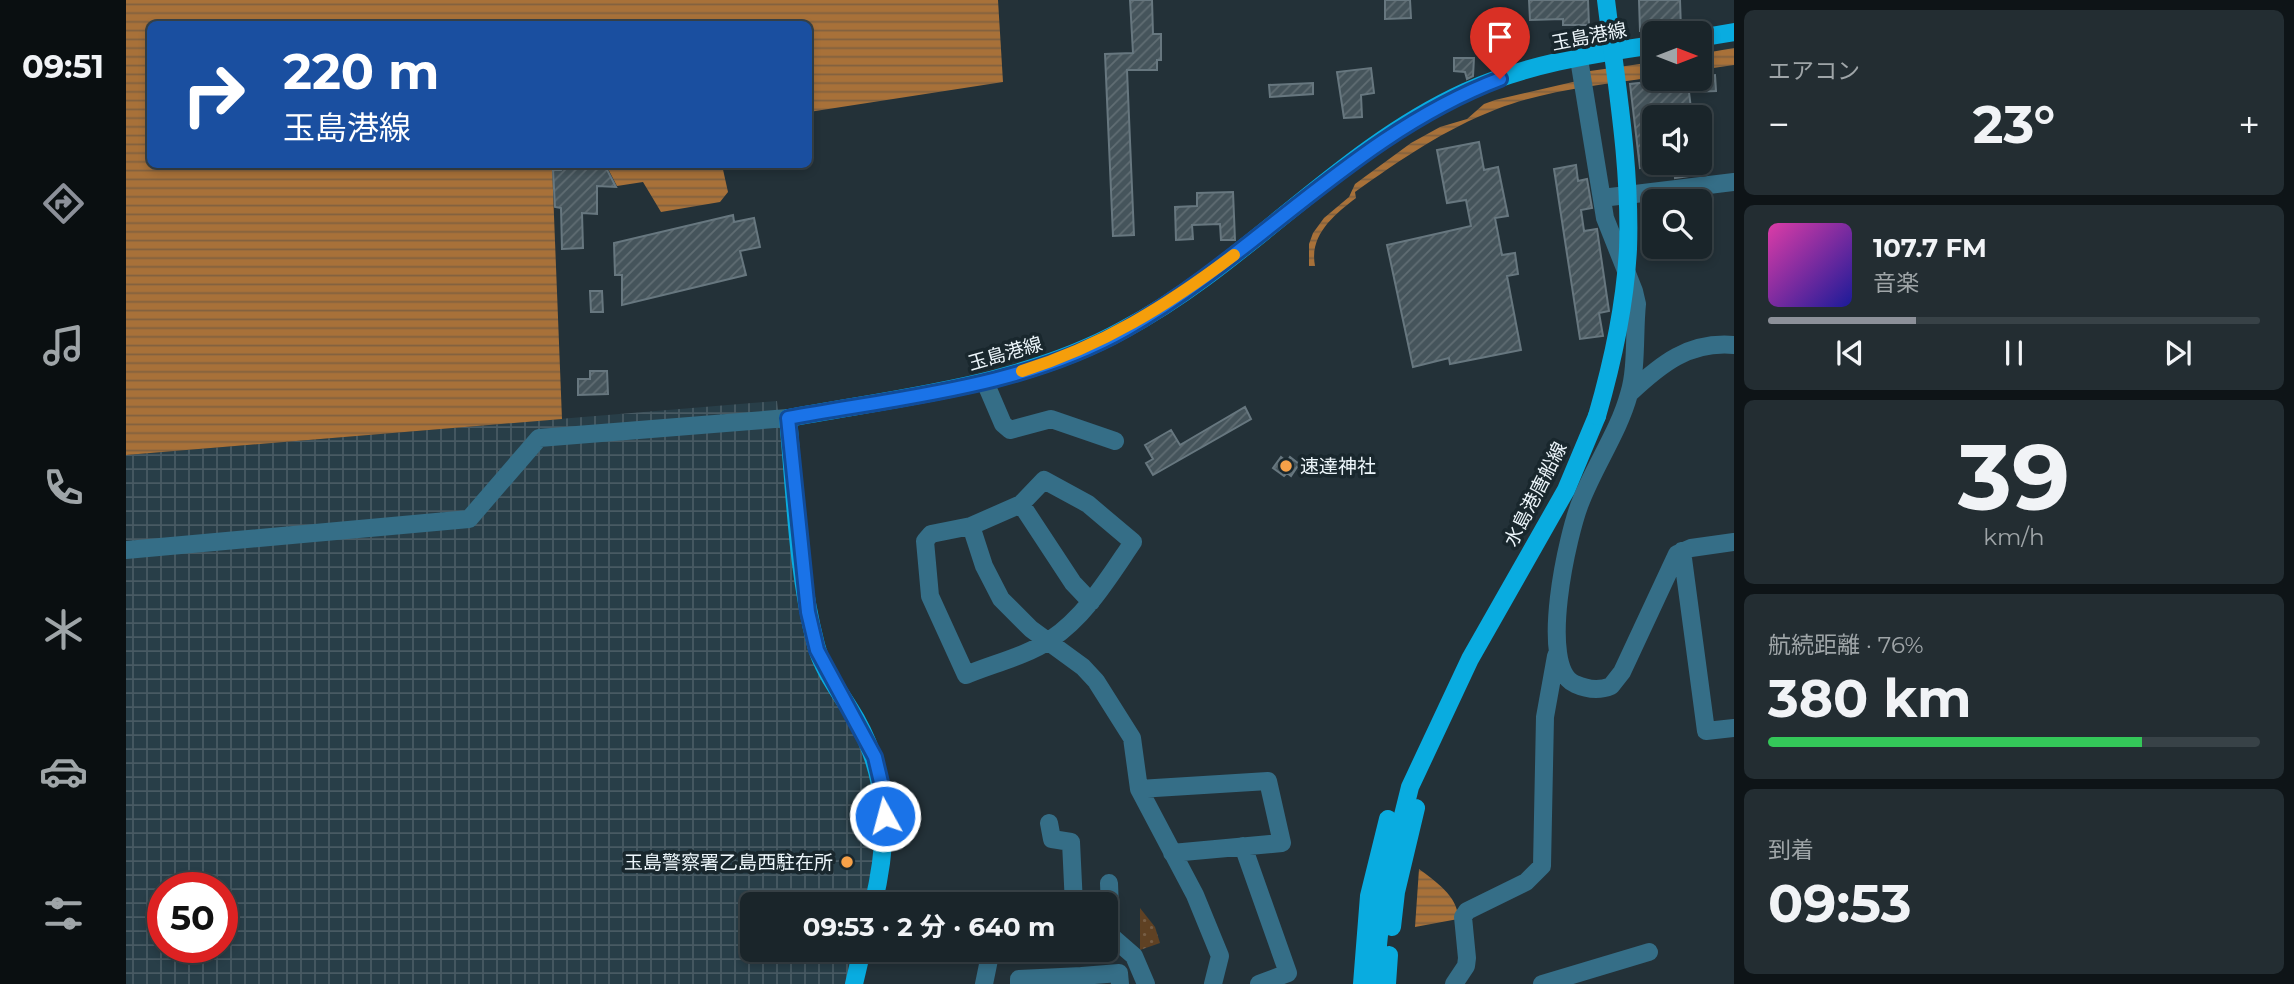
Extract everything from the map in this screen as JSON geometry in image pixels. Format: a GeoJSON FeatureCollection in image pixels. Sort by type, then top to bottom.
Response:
{"type":"FeatureCollection","features":[{"type":"Feature","properties":{"kind":"main road","name":"水島港唐船線"},"geometry":{"type":"LineString","coordinates":[[1374,984],[1383,896],[1410,787],[1470,659],[1566,490],[1597,416],[1619,327],[1628,247],[1625,160],[1606,0]]}},
{"type":"Feature","properties":{"kind":"main road"},"geometry":{"type":"LineString","coordinates":[[1712,36],[1734,33]]}},
{"type":"Feature","properties":{"kind":"main road","name":"玉島港線"},"geometry":{"type":"LineString","coordinates":[[788,418],[985,382],[1068,356],[1147,316],[1231,257],[1357,158],[1416,118],[1465,92],[1518,72],[1642,47]]}},
{"type":"Feature","properties":{"kind":"main road"},"geometry":{"type":"LineString","coordinates":[[788,418],[808,612],[817,650],[875,757],[884,795],[886,836],[875,892]]}},
{"type":"Feature","properties":{"kind":"main road"},"geometry":{"type":"LineString","coordinates":[[1362,984],[1369,896],[1386,823],[1402,780],[1427,746]]}},
{"type":"Feature","properties":{"kind":"main road"},"geometry":{"type":"LineString","coordinates":[[1387,984],[1396,892],[1420,793],[1427,746]]}},
{"type":"Feature","properties":{"kind":"main road"},"geometry":{"type":"LineString","coordinates":[[854,984],[859,962]]}},
{"type":"Feature","properties":{"kind":"street"},"geometry":{"type":"LineString","coordinates":[[1579,59],[1605,218],[1637,304],[1630,393],[1580,503],[1564,571],[1555,636],[1564,675],[1572,683],[1592,689],[1611,686],[1622,673],[1674,558],[1682,551],[1734,542]]}},
{"type":"Feature","properties":{"kind":"street"},"geometry":{"type":"LineString","coordinates":[[1602,198],[1734,182]]}},
{"type":"Feature","properties":{"kind":"street"},"geometry":{"type":"LineString","coordinates":[[1630,393],[1657,368],[1684,351],[1716,343],[1734,345]]}},
{"type":"Feature","properties":{"kind":"street"},"geometry":{"type":"LineString","coordinates":[[985,382],[1003,424],[1010,430],[1051,419],[1115,441]]}},
{"type":"Feature","properties":{"kind":"street"},"geometry":{"type":"LineString","coordinates":[[126,550],[469,519],[539,438],[788,418]]}},
{"type":"Feature","properties":{"kind":"street"},"geometry":{"type":"LineString","coordinates":[[1044,480],[1087,505],[1133,542],[1091,601],[1049,642],[966,676],[930,596],[924,555],[925,541],[931,534],[971,526],[1021,505],[1044,480]]}},
{"type":"Feature","properties":{"kind":"street"},"geometry":{"type":"LineString","coordinates":[[1021,505],[1073,583],[1091,601]]}},
{"type":"Feature","properties":{"kind":"street"},"geometry":{"type":"LineString","coordinates":[[971,526],[984,566],[1001,599],[1049,642],[1083,667],[1132,738],[1139,789],[1195,895],[1220,956],[1213,984]]}},
{"type":"Feature","properties":{"kind":"street"},"geometry":{"type":"LineString","coordinates":[[1682,551],[1706,731],[1734,728]]}},
{"type":"Feature","properties":{"kind":"street"},"geometry":{"type":"LineString","coordinates":[[1454,984],[1466,966],[1463,917],[1467,911],[1526,882],[1542,866],[1545,717],[1557,652]]}},
{"type":"Feature","properties":{"kind":"street"},"geometry":{"type":"LineString","coordinates":[[1139,789],[1268,781],[1282,843],[1172,853]]}},
{"type":"Feature","properties":{"kind":"street"},"geometry":{"type":"LineString","coordinates":[[1049,822],[1052,839],[1071,842],[1073,892]]}},
{"type":"Feature","properties":{"kind":"street"},"geometry":{"type":"LineString","coordinates":[[1242,846],[1288,973],[1259,984]]}},
{"type":"Feature","properties":{"kind":"street"},"geometry":{"type":"LineString","coordinates":[[1109,883],[1109,892]]}},
{"type":"Feature","properties":{"kind":"street"},"geometry":{"type":"LineString","coordinates":[[1118,944],[1134,956],[1146,984]]}},
{"type":"Feature","properties":{"kind":"street"},"geometry":{"type":"LineString","coordinates":[[1542,984],[1649,952]]}},
{"type":"Feature","properties":{"kind":"street"},"geometry":{"type":"LineString","coordinates":[[984,984],[988,962]]}},
{"type":"Feature","properties":{"kind":"street"},"geometry":{"type":"LineString","coordinates":[[1019,984],[1019,979],[1082,980],[1119,973],[1120,984]]}},
{"type":"Feature","properties":{"kind":"shaded area"},"geometry":{"type":"Polygon","coordinates":[[[126,0],[998,0],[1003,82],[812,112],[812,21],[147,21],[147,168],[552,168],[562,419],[126,455],[126,0]]]}},
{"type":"Feature","properties":{"kind":"shaded area"},"geometry":{"type":"Polygon","coordinates":[[[1734,48],[1734,65],[1712,68],[1712,52],[1734,48]]]}},
{"type":"Feature","properties":{"kind":"shaded area"},"geometry":{"type":"Polygon","coordinates":[[[1642,64],[1642,79],[1574,89],[1516,102],[1478,117],[1423,146],[1355,192],[1356,198],[1339,211],[1320,235],[1314,255],[1315,266],[1309,266],[1309,244],[1324,218],[1349,197],[1355,184],[1411,143],[1440,127],[1467,119],[1484,104],[1577,81],[1590,71],[1642,64]]]}},
{"type":"Feature","properties":{"kind":"shaded area"},"geometry":{"type":"Polygon","coordinates":[[[608,168],[723,168],[728,192],[720,202],[661,212],[643,182],[617,186],[608,168]]]}},
{"type":"Feature","properties":{"kind":"shaded area"},"geometry":{"type":"Polygon","coordinates":[[[777,401],[801,613],[869,760],[879,836],[867,892],[740,892],[740,962],[851,962],[846,984],[126,984],[126,455],[777,401]]]}},
{"type":"Feature","properties":{"kind":"shaded area"},"geometry":{"type":"Polygon","coordinates":[[[1419,869],[1439,884],[1450,897],[1455,904],[1458,919],[1415,927],[1419,869]]]}},
{"type":"Feature","properties":{"kind":"shaded area"},"geometry":{"type":"Polygon","coordinates":[[[1140,908],[1155,927],[1160,943],[1140,950],[1140,908]]]}},
{"type":"Feature","properties":{"kind":"building"},"geometry":{"type":"Polygon","coordinates":[[[1130,0],[1152,0],[1153,34],[1161,34],[1161,60],[1157,60],[1157,70],[1127,70],[1134,235],[1113,236],[1105,54],[1133,53],[1130,0]]]}},
{"type":"Feature","properties":{"kind":"building"},"geometry":{"type":"Polygon","coordinates":[[[1385,0],[1410,0],[1411,18],[1385,19],[1385,0]]]}},
{"type":"Feature","properties":{"kind":"building"},"geometry":{"type":"Polygon","coordinates":[[[1529,0],[1588,0],[1589,25],[1563,25],[1563,19],[1530,20],[1529,0]]]}},
{"type":"Feature","properties":{"kind":"building"},"geometry":{"type":"Polygon","coordinates":[[[1639,0],[1680,0],[1681,21],[1642,21],[1640,31],[1639,0]]]}},
{"type":"Feature","properties":{"kind":"building"},"geometry":{"type":"Polygon","coordinates":[[[1454,58],[1474,58],[1473,76],[1467,79],[1465,72],[1454,71],[1454,58]]]}},
{"type":"Feature","properties":{"kind":"building"},"geometry":{"type":"Polygon","coordinates":[[[1371,68],[1374,93],[1361,95],[1362,117],[1344,118],[1337,72],[1371,68]]]}},
{"type":"Feature","properties":{"kind":"building"},"geometry":{"type":"Polygon","coordinates":[[[1712,75],[1715,75],[1716,91],[1689,92],[1691,105],[1642,105],[1640,168],[1630,84],[1642,83],[1642,91],[1712,91],[1712,75]]]}},
{"type":"Feature","properties":{"kind":"building"},"geometry":{"type":"Polygon","coordinates":[[[1313,83],[1313,94],[1270,97],[1269,85],[1313,83]]]}},
{"type":"Feature","properties":{"kind":"building"},"geometry":{"type":"Polygon","coordinates":[[[1479,142],[1484,170],[1498,167],[1508,216],[1495,218],[1502,255],[1515,253],[1518,274],[1507,276],[1521,350],[1450,364],[1449,358],[1413,367],[1387,245],[1471,226],[1466,200],[1447,203],[1437,150],[1479,142]]]}},
{"type":"Feature","properties":{"kind":"building"},"geometry":{"type":"Polygon","coordinates":[[[1576,165],[1578,181],[1587,179],[1592,208],[1581,210],[1584,231],[1597,229],[1609,311],[1599,313],[1603,336],[1580,339],[1554,169],[1576,165]]]}},
{"type":"Feature","properties":{"kind":"building"},"geometry":{"type":"Polygon","coordinates":[[[606,168],[616,187],[597,186],[597,214],[582,213],[583,248],[562,249],[561,208],[555,207],[553,170],[606,168]]]}},
{"type":"Feature","properties":{"kind":"building"},"geometry":{"type":"Polygon","coordinates":[[[1675,175],[1696,175],[1675,178],[1675,175]]]}},
{"type":"Feature","properties":{"kind":"building"},"geometry":{"type":"Polygon","coordinates":[[[1233,192],[1235,240],[1221,240],[1220,224],[1192,225],[1193,239],[1176,240],[1175,207],[1197,206],[1197,193],[1233,192]]]}},
{"type":"Feature","properties":{"kind":"building"},"geometry":{"type":"Polygon","coordinates":[[[733,215],[734,222],[754,218],[760,247],[740,251],[746,275],[622,305],[622,275],[615,275],[614,243],[733,215]]]}},
{"type":"Feature","properties":{"kind":"building"},"geometry":{"type":"Polygon","coordinates":[[[590,291],[602,291],[603,312],[591,312],[590,291]]]}},
{"type":"Feature","properties":{"kind":"building"},"geometry":{"type":"Polygon","coordinates":[[[590,371],[607,371],[608,394],[578,395],[578,379],[590,379],[590,371]]]}},
{"type":"Feature","properties":{"kind":"building"},"geometry":{"type":"Polygon","coordinates":[[[1245,407],[1251,419],[1153,475],[1146,463],[1153,459],[1145,445],[1171,430],[1180,445],[1245,407]]]}},
{"type":"Feature","properties":{"kind":"building","name":"速達神社"},"geometry":{"type":"Polygon","coordinates":[[[1281,457],[1287,462],[1290,457],[1299,464],[1291,476],[1287,473],[1284,476],[1273,468],[1281,457]]]}},
{"type":"Feature","properties":{"kind":"slow traffic"},"geometry":{"type":"LineString","coordinates":[[1022,371],[1068,356],[1124,330],[1170,302],[1234,255]]}},
{"type":"Feature","properties":{"kind":"place","name":"速達神社"},"geometry":{"type":"Point","coordinates":[1286,466]}},
{"type":"Feature","properties":{"kind":"place","name":"玉島警察署乙島西駐在所"},"geometry":{"type":"Point","coordinates":[847,862]}},
{"type":"Feature","properties":{"kind":"route"},"geometry":{"type":"LineString","coordinates":[[885,816],[884,795],[875,757],[817,650],[808,612],[788,418],[985,382],[1068,356],[1124,330],[1170,302],[1357,158],[1416,118],[1465,92],[1500,79]]}}]}
